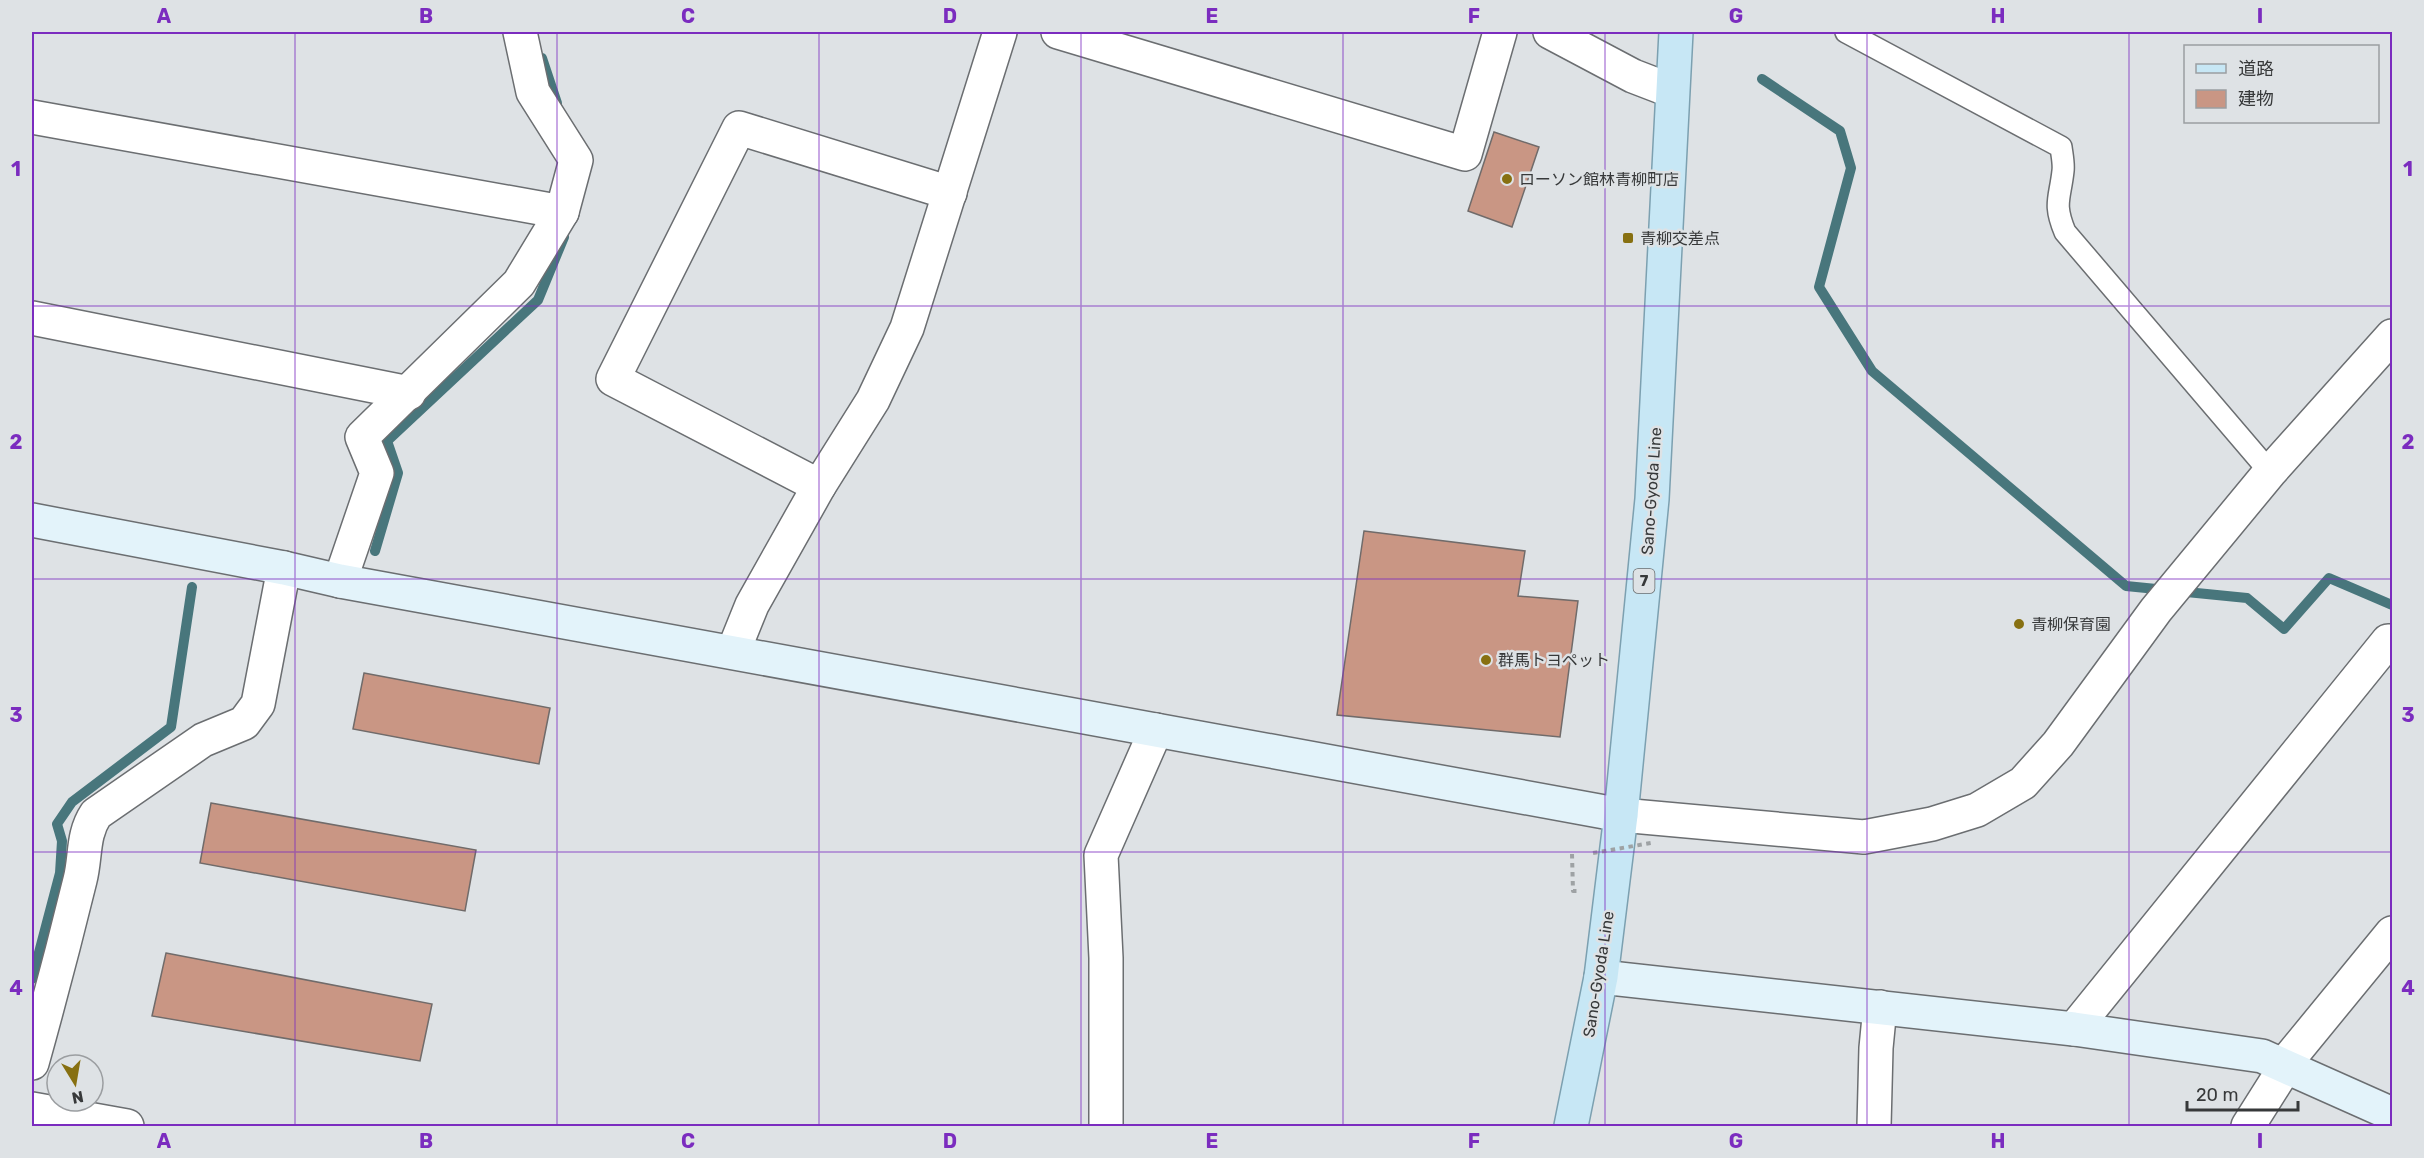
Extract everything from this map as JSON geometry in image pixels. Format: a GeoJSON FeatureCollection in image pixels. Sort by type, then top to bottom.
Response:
{"type":"FeatureCollection","features":[{"type":"Feature","properties":{"kind":"main road","name":"Sano-Gyoda Line"},"geometry":{"type":"LineString","coordinates":[[1571,1126],[1601,977],[1621,815],[1652,498],[1676,32]]}},
{"type":"Feature","properties":{"kind":"street"},"geometry":{"type":"LineString","coordinates":[[340,581],[377,473],[362,437],[519,283],[562,212],[576,160],[534,92],[520,32]]}},
{"type":"Feature","properties":{"kind":"street"},"geometry":{"type":"LineString","coordinates":[[733,652],[752,605],[819,486],[873,400],[908,328],[999,32]]}},
{"type":"Feature","properties":{"kind":"street"},"geometry":{"type":"LineString","coordinates":[[1058,32],[1466,154],[1500,32]]}},
{"type":"Feature","properties":{"kind":"street"},"geometry":{"type":"LineString","coordinates":[[1550,32],[1633,76],[1672,91]]}},
{"type":"Feature","properties":{"kind":"street"},"geometry":{"type":"LineString","coordinates":[[32,117],[562,212]]}},
{"type":"Feature","properties":{"kind":"street"},"geometry":{"type":"LineString","coordinates":[[819,486],[613,379],[739,128],[950,193]]}},
{"type":"Feature","properties":{"kind":"street"},"geometry":{"type":"LineString","coordinates":[[32,318],[409,393]]}},
{"type":"Feature","properties":{"kind":"street"},"geometry":{"type":"LineString","coordinates":[[32,520],[284,568],[340,581],[1621,815],[1864,837],[1932,824],[1977,810],[2023,783],[2058,744],[2156,610],[2270,472],[2392,336]]}},
{"type":"Feature","properties":{"kind":"street"},"geometry":{"type":"LineString","coordinates":[[32,1063],[55,982],[82,870],[83,845],[89,825],[96,814],[203,740],[244,723],[251,714],[258,704],[284,568]]}},
{"type":"Feature","properties":{"kind":"street"},"geometry":{"type":"LineString","coordinates":[[2074,1029],[2292,758],[2388,641],[2392,641]]}},
{"type":"Feature","properties":{"kind":"street"},"geometry":{"type":"LineString","coordinates":[[1106,1126],[1106,958],[1101,855],[1156,730]]}},
{"type":"Feature","properties":{"kind":"street"},"geometry":{"type":"LineString","coordinates":[[2248,1126],[2284,1069],[2283,1066],[2392,933]]}},
{"type":"Feature","properties":{"kind":"street"},"geometry":{"type":"LineString","coordinates":[[1601,977],[2074,1029],[2262,1056],[2392,1114]]}},
{"type":"Feature","properties":{"kind":"street"},"geometry":{"type":"LineString","coordinates":[[1874,1126],[1876,1048],[1880,1007]]}},
{"type":"Feature","properties":{"kind":"street"},"geometry":{"type":"LineString","coordinates":[[32,1109],[127,1126]]}},
{"type":"Feature","properties":{"kind":"lane"},"geometry":{"type":"LineString","coordinates":[[1846,32],[2061,147],[2063,170],[2057,196],[2059,216],[2065,232],[2270,472]]}},
{"type":"Feature","properties":{"kind":"path"},"geometry":{"type":"LineString","coordinates":[[1593,853],[1651,843]]}},
{"type":"Feature","properties":{"kind":"building"},"geometry":{"type":"Polygon","coordinates":[[[1494,132],[1539,147],[1512,227],[1468,211],[1494,132]]]}},
{"type":"Feature","properties":{"kind":"building"},"geometry":{"type":"Polygon","coordinates":[[[1364,531],[1525,551],[1518,596],[1578,601],[1560,737],[1337,715],[1364,531]]]}},
{"type":"Feature","properties":{"kind":"building"},"geometry":{"type":"Polygon","coordinates":[[[364,673],[550,708],[539,764],[353,729],[364,673]]]}},
{"type":"Feature","properties":{"kind":"building"},"geometry":{"type":"Polygon","coordinates":[[[211,803],[476,850],[465,911],[200,863],[211,803]]]}},
{"type":"Feature","properties":{"kind":"building"},"geometry":{"type":"Polygon","coordinates":[[[166,953],[432,1004],[420,1061],[152,1016],[166,953]]]}},
{"type":"Feature","properties":{"kind":"waterway"},"geometry":{"type":"LineString","coordinates":[[542,58],[557,103]]}},
{"type":"Feature","properties":{"kind":"waterway"},"geometry":{"type":"LineString","coordinates":[[1762,79],[1840,131],[1851,168],[1819,287],[1872,371],[2126,586],[2247,598],[2284,629],[2329,578],[2392,605]]}},
{"type":"Feature","properties":{"kind":"waterway"},"geometry":{"type":"LineString","coordinates":[[375,551],[398,473],[387,441],[538,300],[564,237]]}},
{"type":"Feature","properties":{"kind":"waterway"},"geometry":{"type":"LineString","coordinates":[[32,979],[60,873],[62,841],[57,824],[72,802],[171,727],[192,587]]}},
{"type":"Feature","properties":{"kind":"place","name":"ローソン館林青柳町店"},"geometry":{"type":"Point","coordinates":[1507,179]}},
{"type":"Feature","properties":{"kind":"place","name":"青柳交差点"},"geometry":{"type":"Point","coordinates":[1628,238]}},
{"type":"Feature","properties":{"kind":"place","name":"青柳保育園"},"geometry":{"type":"Point","coordinates":[2019,624]}},
{"type":"Feature","properties":{"kind":"place","name":"群馬トヨペット"},"geometry":{"type":"Point","coordinates":[1486,660]}}]}
